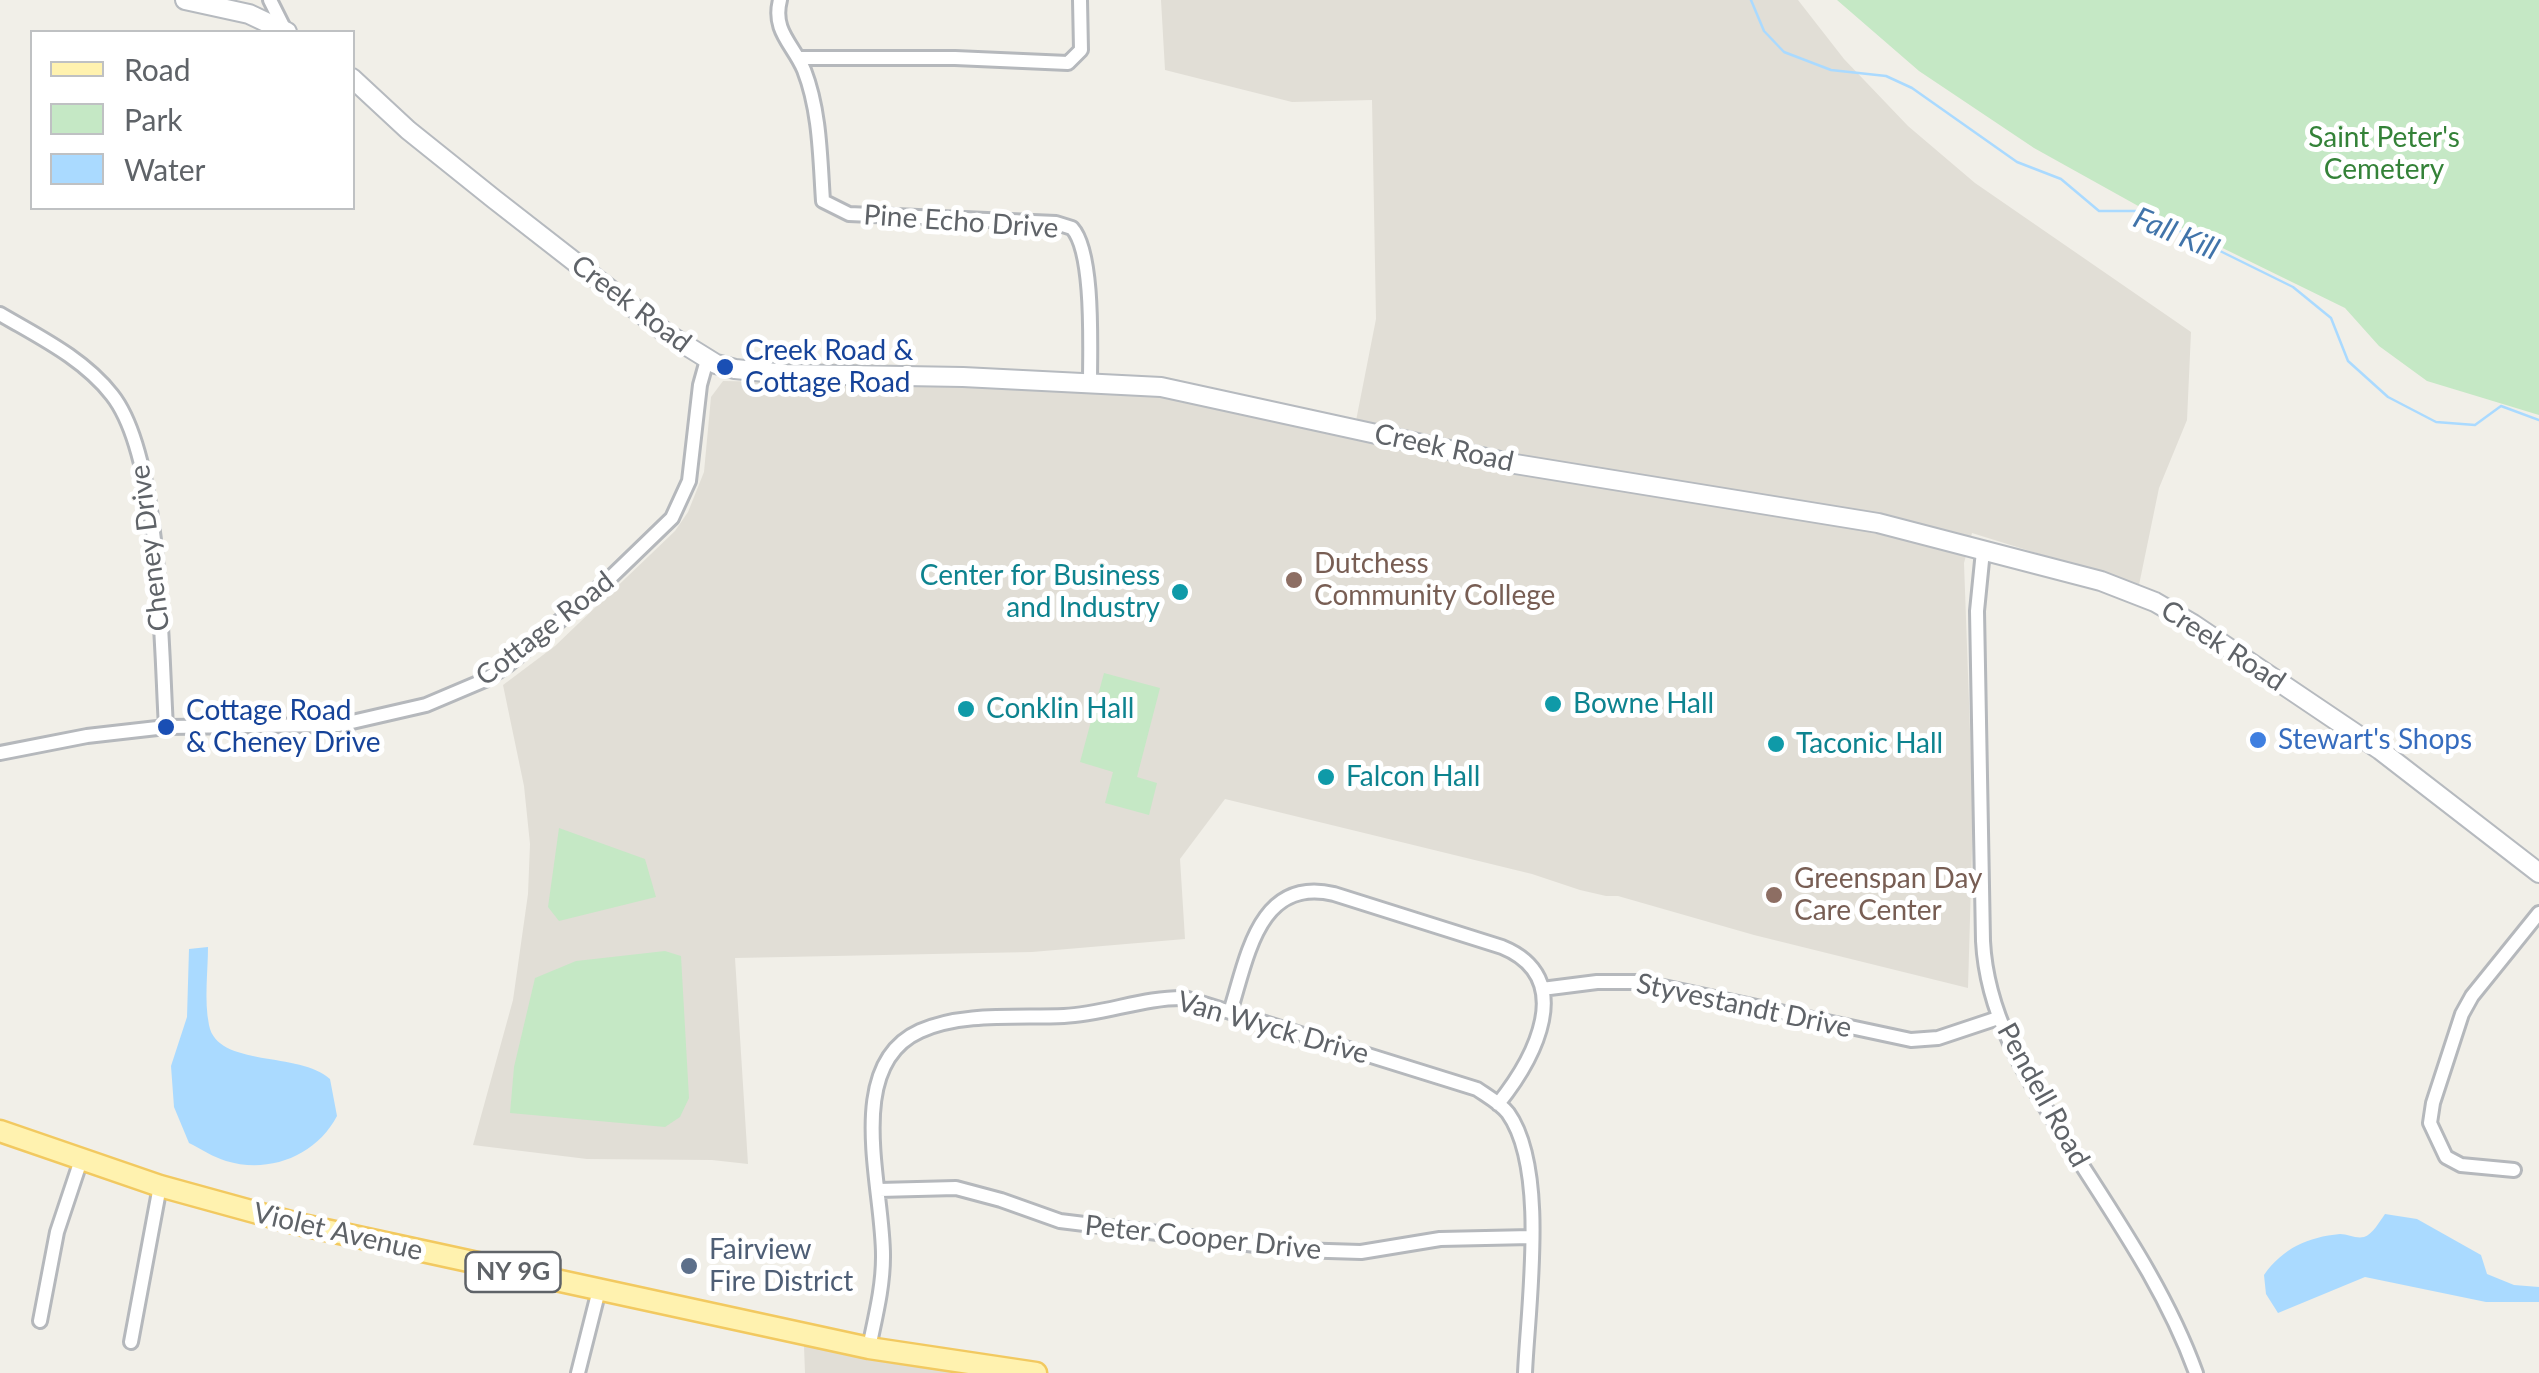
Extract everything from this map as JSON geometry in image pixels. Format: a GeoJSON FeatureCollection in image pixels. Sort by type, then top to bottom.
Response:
{"type":"FeatureCollection","features":[{"type":"Feature","properties":{"kind":"main road","name":"Violet Avenue"},"geometry":{"type":"LineString","coordinates":[[0,1131],[160,1186],[298,1224],[869,1348],[1036,1373]]}},
{"type":"Feature","properties":{"kind":"street"},"geometry":{"type":"LineString","coordinates":[[186,0],[249,14],[283,30]]}},
{"type":"Feature","properties":{"kind":"street"},"geometry":{"type":"LineString","coordinates":[[270,0],[286,30]]}},
{"type":"Feature","properties":{"kind":"street"},"geometry":{"type":"LineString","coordinates":[[780,0],[778,28],[798,58],[1068,63],[1080,50],[1080,0]]}},
{"type":"Feature","properties":{"kind":"street","name":"Pine Echo Drive"},"geometry":{"type":"LineString","coordinates":[[798,58],[816,109],[823,200],[828,206],[849,214],[1056,223],[1077,234],[1083,249],[1088,305],[1090,382]]}},
{"type":"Feature","properties":{"kind":"street","name":"Creek Road"},"geometry":{"type":"LineString","coordinates":[[355,81],[408,130],[482,189],[656,326],[707,360],[735,369],[786,374],[1090,382],[1180,390],[1496,461],[1845,516],[2101,581],[2165,607],[2380,750],[2539,873]]}},
{"type":"Feature","properties":{"kind":"street","name":"Cheney Drive"},"geometry":{"type":"LineString","coordinates":[[0,314],[74,359],[110,392],[128,419],[150,506],[166,727]]}},
{"type":"Feature","properties":{"kind":"street","name":"Cottage Road"},"geometry":{"type":"LineString","coordinates":[[0,754],[87,736],[166,727],[339,725],[426,705],[464,691],[496,673],[640,552],[672,518],[689,481],[700,386],[707,360]]}},
{"type":"Feature","properties":{"kind":"street","name":"Pendell Road"},"geometry":{"type":"LineString","coordinates":[[1983,550],[1977,631],[1986,975],[1998,1018],[2030,1082],[2158,1286],[2196,1373]]}},
{"type":"Feature","properties":{"kind":"street"},"geometry":{"type":"LineString","coordinates":[[1230,1012],[1262,918],[1282,901],[1308,892],[1334,894],[1511,950],[1526,961],[1542,989],[1545,1009],[1536,1042],[1517,1081],[1498,1104],[1507,1111],[1527,1157],[1531,1237],[1525,1373]]}},
{"type":"Feature","properties":{"kind":"street"},"geometry":{"type":"LineString","coordinates":[[2514,1170],[2461,1165],[2446,1156],[2430,1123],[2432,1103],[2462,1014],[2472,996],[2539,914]]}},
{"type":"Feature","properties":{"kind":"street","name":"Styvestandt Drive"},"geometry":{"type":"LineString","coordinates":[[1542,989],[1596,982],[1640,982],[1912,1040],[1938,1038],[1998,1018]]}},
{"type":"Feature","properties":{"kind":"street","name":"Van Wyck Drive"},"geometry":{"type":"LineString","coordinates":[[869,1348],[882,1278],[875,1090],[892,1051],[923,1029],[968,1020],[1071,1016],[1186,998],[1477,1089],[1498,1104]]}},
{"type":"Feature","properties":{"kind":"street"},"geometry":{"type":"LineString","coordinates":[[40,1321],[57,1232],[81,1160]]}},
{"type":"Feature","properties":{"kind":"street"},"geometry":{"type":"LineString","coordinates":[[132,1342],[160,1186]]}},
{"type":"Feature","properties":{"kind":"street","name":"Peter Cooper Drive"},"geometry":{"type":"LineString","coordinates":[[878,1190],[956,1188],[1060,1222],[1296,1250],[1362,1252],[1454,1238],[1531,1237]]}},
{"type":"Feature","properties":{"kind":"street"},"geometry":{"type":"LineString","coordinates":[[578,1373],[599,1290]]}},
{"type":"Feature","properties":{"kind":"shaded area","name":"Dutchess Community College"},"geometry":{"type":"Polygon","coordinates":[[[1161,0],[1798,0],[1844,59],[1908,126],[1975,183],[2191,332],[2187,420],[2159,488],[2139,585],[1972,533],[1964,563],[1973,814],[1968,988],[1225,799],[1180,859],[1185,939],[1032,952],[735,958],[748,1164],[587,1159],[473,1145],[513,1000],[528,894],[530,844],[524,786],[503,685],[555,646],[675,531],[688,512],[704,472],[711,397],[723,381],[997,386],[1163,395],[1353,436],[1376,319],[1372,100],[1292,102],[1165,70],[1161,0]]]}},
{"type":"Feature","properties":{"kind":"shaded area"},"geometry":{"type":"Polygon","coordinates":[[[804,1346],[994,1373],[805,1373],[804,1346]]]}},
{"type":"Feature","properties":{"kind":"green space","name":"Saint Peter's Cemetery"},"geometry":{"type":"Polygon","coordinates":[[[1837,0],[2539,0],[2539,415],[2427,381],[2379,346],[2345,308],[2149,212],[2034,148],[1919,71],[1837,0]]]}},
{"type":"Feature","properties":{"kind":"green space"},"geometry":{"type":"Polygon","coordinates":[[[1104,673],[1160,688],[1137,777],[1157,783],[1149,815],[1105,803],[1113,772],[1080,762],[1104,673]]]}},
{"type":"Feature","properties":{"kind":"green space"},"geometry":{"type":"Polygon","coordinates":[[[559,828],[645,859],[656,897],[559,921],[548,907],[559,828]]]}},
{"type":"Feature","properties":{"kind":"green space"},"geometry":{"type":"Polygon","coordinates":[[[665,951],[681,956],[689,1098],[680,1117],[665,1127],[510,1113],[514,1067],[535,978],[576,961],[665,951]]]}},
{"type":"Feature","properties":{"kind":"water"},"geometry":{"type":"Polygon","coordinates":[[[208,947],[207,1006],[215,1039],[243,1054],[300,1065],[330,1079],[337,1116],[317,1142],[290,1158],[259,1165],[216,1157],[189,1143],[174,1107],[171,1066],[187,1017],[189,949],[208,947]]]}},
{"type":"Feature","properties":{"kind":"water"},"geometry":{"type":"Polygon","coordinates":[[[2385,1214],[2417,1219],[2481,1255],[2487,1274],[2514,1285],[2539,1287],[2539,1302],[2486,1302],[2365,1277],[2278,1313],[2266,1294],[2264,1275],[2279,1258],[2317,1238],[2340,1234],[2364,1237],[2385,1214]]]}},
{"type":"Feature","properties":{"kind":"waterway","name":"Fall Kill"},"geometry":{"type":"LineString","coordinates":[[1751,0],[1764,31],[1784,52],[1831,70],[1886,76],[1912,88],[2017,162],[2061,179],[2099,211],[2139,211],[2293,287],[2331,318],[2348,361],[2388,397],[2436,422],[2475,425],[2501,406],[2539,420]]}},
{"type":"Feature","properties":{"kind":"place","name":"Creek Road & Cottage Road"},"geometry":{"type":"Point","coordinates":[725,367]}},
{"type":"Feature","properties":{"kind":"place","name":"Dutchess Community College"},"geometry":{"type":"Point","coordinates":[1294,580]}},
{"type":"Feature","properties":{"kind":"place","name":"Center for Business and Industry"},"geometry":{"type":"Point","coordinates":[1180,592]}},
{"type":"Feature","properties":{"kind":"place","name":"Bowne Hall"},"geometry":{"type":"Point","coordinates":[1553,704]}},
{"type":"Feature","properties":{"kind":"place","name":"Conklin Hall"},"geometry":{"type":"Point","coordinates":[966,709]}},
{"type":"Feature","properties":{"kind":"place","name":"Cottage Road & Cheney Drive"},"geometry":{"type":"Point","coordinates":[166,727]}},
{"type":"Feature","properties":{"kind":"place","name":"Stewart's Shops"},"geometry":{"type":"Point","coordinates":[2258,740]}},
{"type":"Feature","properties":{"kind":"place","name":"Taconic Hall"},"geometry":{"type":"Point","coordinates":[1776,744]}},
{"type":"Feature","properties":{"kind":"place","name":"Falcon Hall"},"geometry":{"type":"Point","coordinates":[1326,777]}},
{"type":"Feature","properties":{"kind":"place","name":"Greenspan Day Care Center"},"geometry":{"type":"Point","coordinates":[1774,895]}},
{"type":"Feature","properties":{"kind":"place","name":"Fairview Fire District"},"geometry":{"type":"Point","coordinates":[689,1266]}}]}
